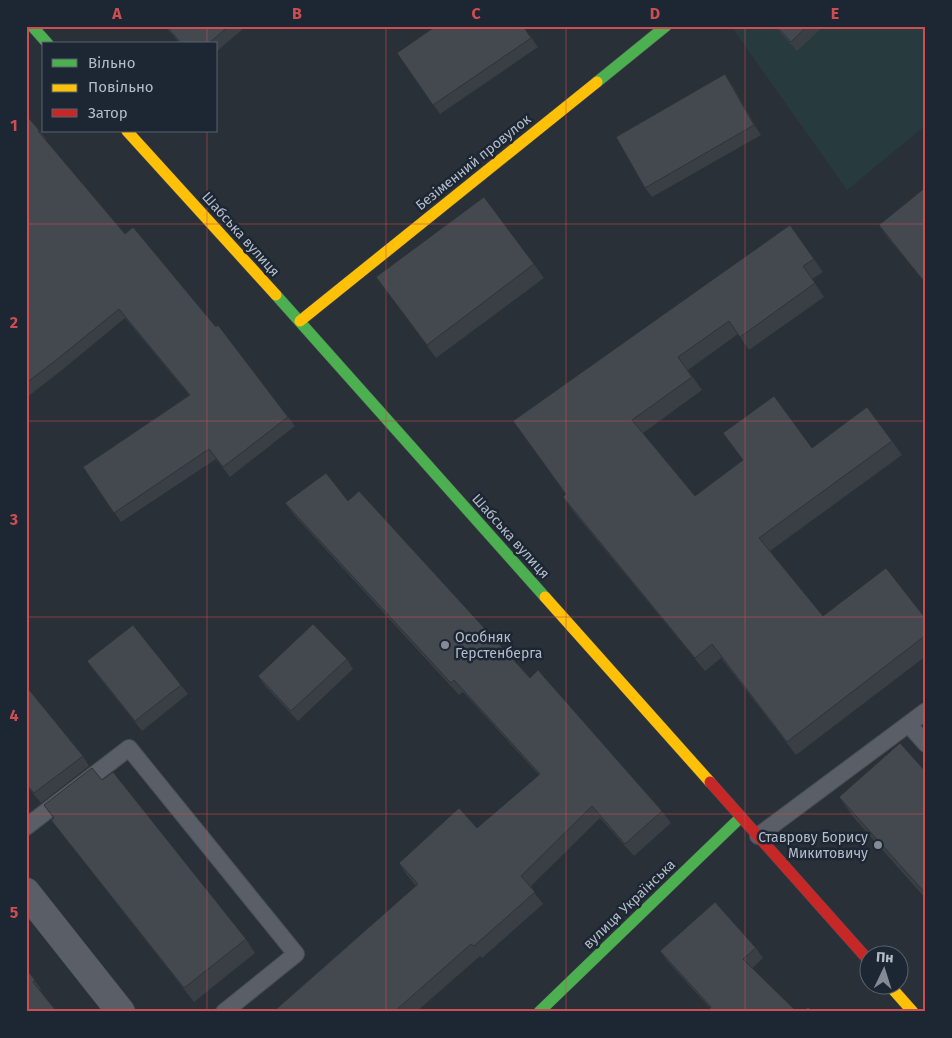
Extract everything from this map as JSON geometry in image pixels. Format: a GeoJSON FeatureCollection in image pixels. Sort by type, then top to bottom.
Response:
{"type":"FeatureCollection","features":[{"type":"Feature","properties":{"kind":"main road"},"geometry":{"type":"LineString","coordinates":[[32,26],[46,42]]}},
{"type":"Feature","properties":{"kind":"main road","name":"Безіменний провулок"},"geometry":{"type":"LineString","coordinates":[[300,321],[666,26]]}},
{"type":"Feature","properties":{"kind":"main road","name":"Шабська вулиця"},"geometry":{"type":"LineString","coordinates":[[128,132],[300,321],[860,951]]}},
{"type":"Feature","properties":{"kind":"main road","name":"вулиця Українська"},"geometry":{"type":"LineString","coordinates":[[539,1012],[741,817]]}},
{"type":"Feature","properties":{"kind":"main road"},"geometry":{"type":"LineString","coordinates":[[899,996],[913,1012]]}},
{"type":"Feature","properties":{"kind":"street"},"geometry":{"type":"LineString","coordinates":[[26,892],[121,1012]]}},
{"type":"Feature","properties":{"kind":"lane"},"geometry":{"type":"LineString","coordinates":[[758,836],[926,711]]}},
{"type":"Feature","properties":{"kind":"lane"},"geometry":{"type":"LineString","coordinates":[[909,725],[926,744]]}},
{"type":"Feature","properties":{"kind":"lane"},"geometry":{"type":"LineString","coordinates":[[26,826],[129,748],[296,954],[224,1012]]}},
{"type":"Feature","properties":{"kind":"green space"},"geometry":{"type":"Polygon","coordinates":[[[731,26],[926,26],[926,125],[847,190],[731,26]]]}},
{"type":"Feature","properties":{"kind":"building"},"geometry":{"type":"Polygon","coordinates":[[[166,26],[229,26],[210,42],[180,42],[166,26]]]}},
{"type":"Feature","properties":{"kind":"building"},"geometry":{"type":"Polygon","coordinates":[[[436,26],[523,26],[531,38],[433,105],[397,53],[436,26]]]}},
{"type":"Feature","properties":{"kind":"building"},"geometry":{"type":"Polygon","coordinates":[[[776,26],[807,26],[791,42],[776,26]]]}},
{"type":"Feature","properties":{"kind":"building"},"geometry":{"type":"Polygon","coordinates":[[[725,74],[754,125],[645,188],[616,137],[725,74]]]}},
{"type":"Feature","properties":{"kind":"building"},"geometry":{"type":"Polygon","coordinates":[[[26,115],[125,234],[133,227],[216,327],[218,325],[288,417],[223,467],[209,449],[114,513],[83,467],[190,395],[119,309],[26,383],[26,115]]]}},
{"type":"Feature","properties":{"kind":"building"},"geometry":{"type":"Polygon","coordinates":[[[926,187],[926,276],[922,279],[879,225],[926,187]]]}},
{"type":"Feature","properties":{"kind":"building"},"geometry":{"type":"Polygon","coordinates":[[[484,197],[534,264],[427,345],[376,277],[484,197]]]}},
{"type":"Feature","properties":{"kind":"building"},"geometry":{"type":"Polygon","coordinates":[[[790,225],[814,259],[803,266],[815,283],[740,337],[729,321],[678,357],[692,377],[632,420],[695,496],[743,460],[723,433],[774,396],[812,448],[867,407],[892,441],[759,538],[823,616],[886,568],[926,619],[926,635],[787,742],[712,644],[695,658],[563,497],[566,494],[513,421],[790,225]]]}},
{"type":"Feature","properties":{"kind":"building"},"geometry":{"type":"Polygon","coordinates":[[[326,473],[348,501],[359,491],[530,678],[538,670],[662,811],[625,844],[592,806],[521,876],[535,892],[474,946],[471,944],[394,1012],[273,1012],[418,884],[399,863],[459,808],[477,828],[540,774],[454,680],[451,683],[285,503],[326,473]]]}},
{"type":"Feature","properties":{"kind":"building"},"geometry":{"type":"Polygon","coordinates":[[[313,624],[347,659],[291,711],[258,676],[313,624]]]}},
{"type":"Feature","properties":{"kind":"building"},"geometry":{"type":"Polygon","coordinates":[[[133,625],[181,685],[135,721],[87,661],[133,625]]]}},
{"type":"Feature","properties":{"kind":"building"},"geometry":{"type":"Polygon","coordinates":[[[26,686],[83,756],[34,793],[26,784],[26,686]]]}},
{"type":"Feature","properties":{"kind":"building"},"geometry":{"type":"Polygon","coordinates":[[[900,743],[926,772],[926,894],[839,797],[900,743]]]}},
{"type":"Feature","properties":{"kind":"building"},"geometry":{"type":"Polygon","coordinates":[[[92,768],[102,780],[113,772],[246,939],[184,988],[51,820],[54,818],[44,805],[92,768]]]}},
{"type":"Feature","properties":{"kind":"building"},"geometry":{"type":"Polygon","coordinates":[[[715,902],[756,948],[743,959],[797,1012],[707,1012],[711,1007],[660,951],[715,902]]]}},
{"type":"Feature","properties":{"kind":"building"},"geometry":{"type":"Polygon","coordinates":[[[26,969],[35,980],[33,982],[57,1012],[26,1012],[26,969]]]}},
{"type":"Feature","properties":{"kind":"building"},"geometry":{"type":"Polygon","coordinates":[[[808,1007],[813,1012],[803,1012],[808,1007]]]}},
{"type":"Feature","properties":{"kind":"traffic: fast"},"geometry":{"type":"LineString","coordinates":[[32,26],[46,42]]}},
{"type":"Feature","properties":{"kind":"traffic: fast"},"geometry":{"type":"LineString","coordinates":[[597,82],[666,26]]}},
{"type":"Feature","properties":{"kind":"traffic: fast"},"geometry":{"type":"LineString","coordinates":[[276,295],[545,597]]}},
{"type":"Feature","properties":{"kind":"traffic: fast"},"geometry":{"type":"LineString","coordinates":[[539,1012],[741,817]]}},
{"type":"Feature","properties":{"kind":"traffic: slow"},"geometry":{"type":"LineString","coordinates":[[300,321],[597,82]]}},
{"type":"Feature","properties":{"kind":"traffic: slow"},"geometry":{"type":"LineString","coordinates":[[128,132],[276,295]]}},
{"type":"Feature","properties":{"kind":"traffic: slow"},"geometry":{"type":"LineString","coordinates":[[545,597],[710,782]]}},
{"type":"Feature","properties":{"kind":"traffic: slow"},"geometry":{"type":"LineString","coordinates":[[899,996],[913,1012]]}},
{"type":"Feature","properties":{"kind":"traffic: jam"},"geometry":{"type":"LineString","coordinates":[[710,782],[860,951]]}},
{"type":"Feature","properties":{"kind":"place","name":"Особняк Герстенберга"},"geometry":{"type":"Point","coordinates":[445,645]}},
{"type":"Feature","properties":{"kind":"place","name":"Ставрову Борису Микитовичу"},"geometry":{"type":"Point","coordinates":[878,845]}}]}
